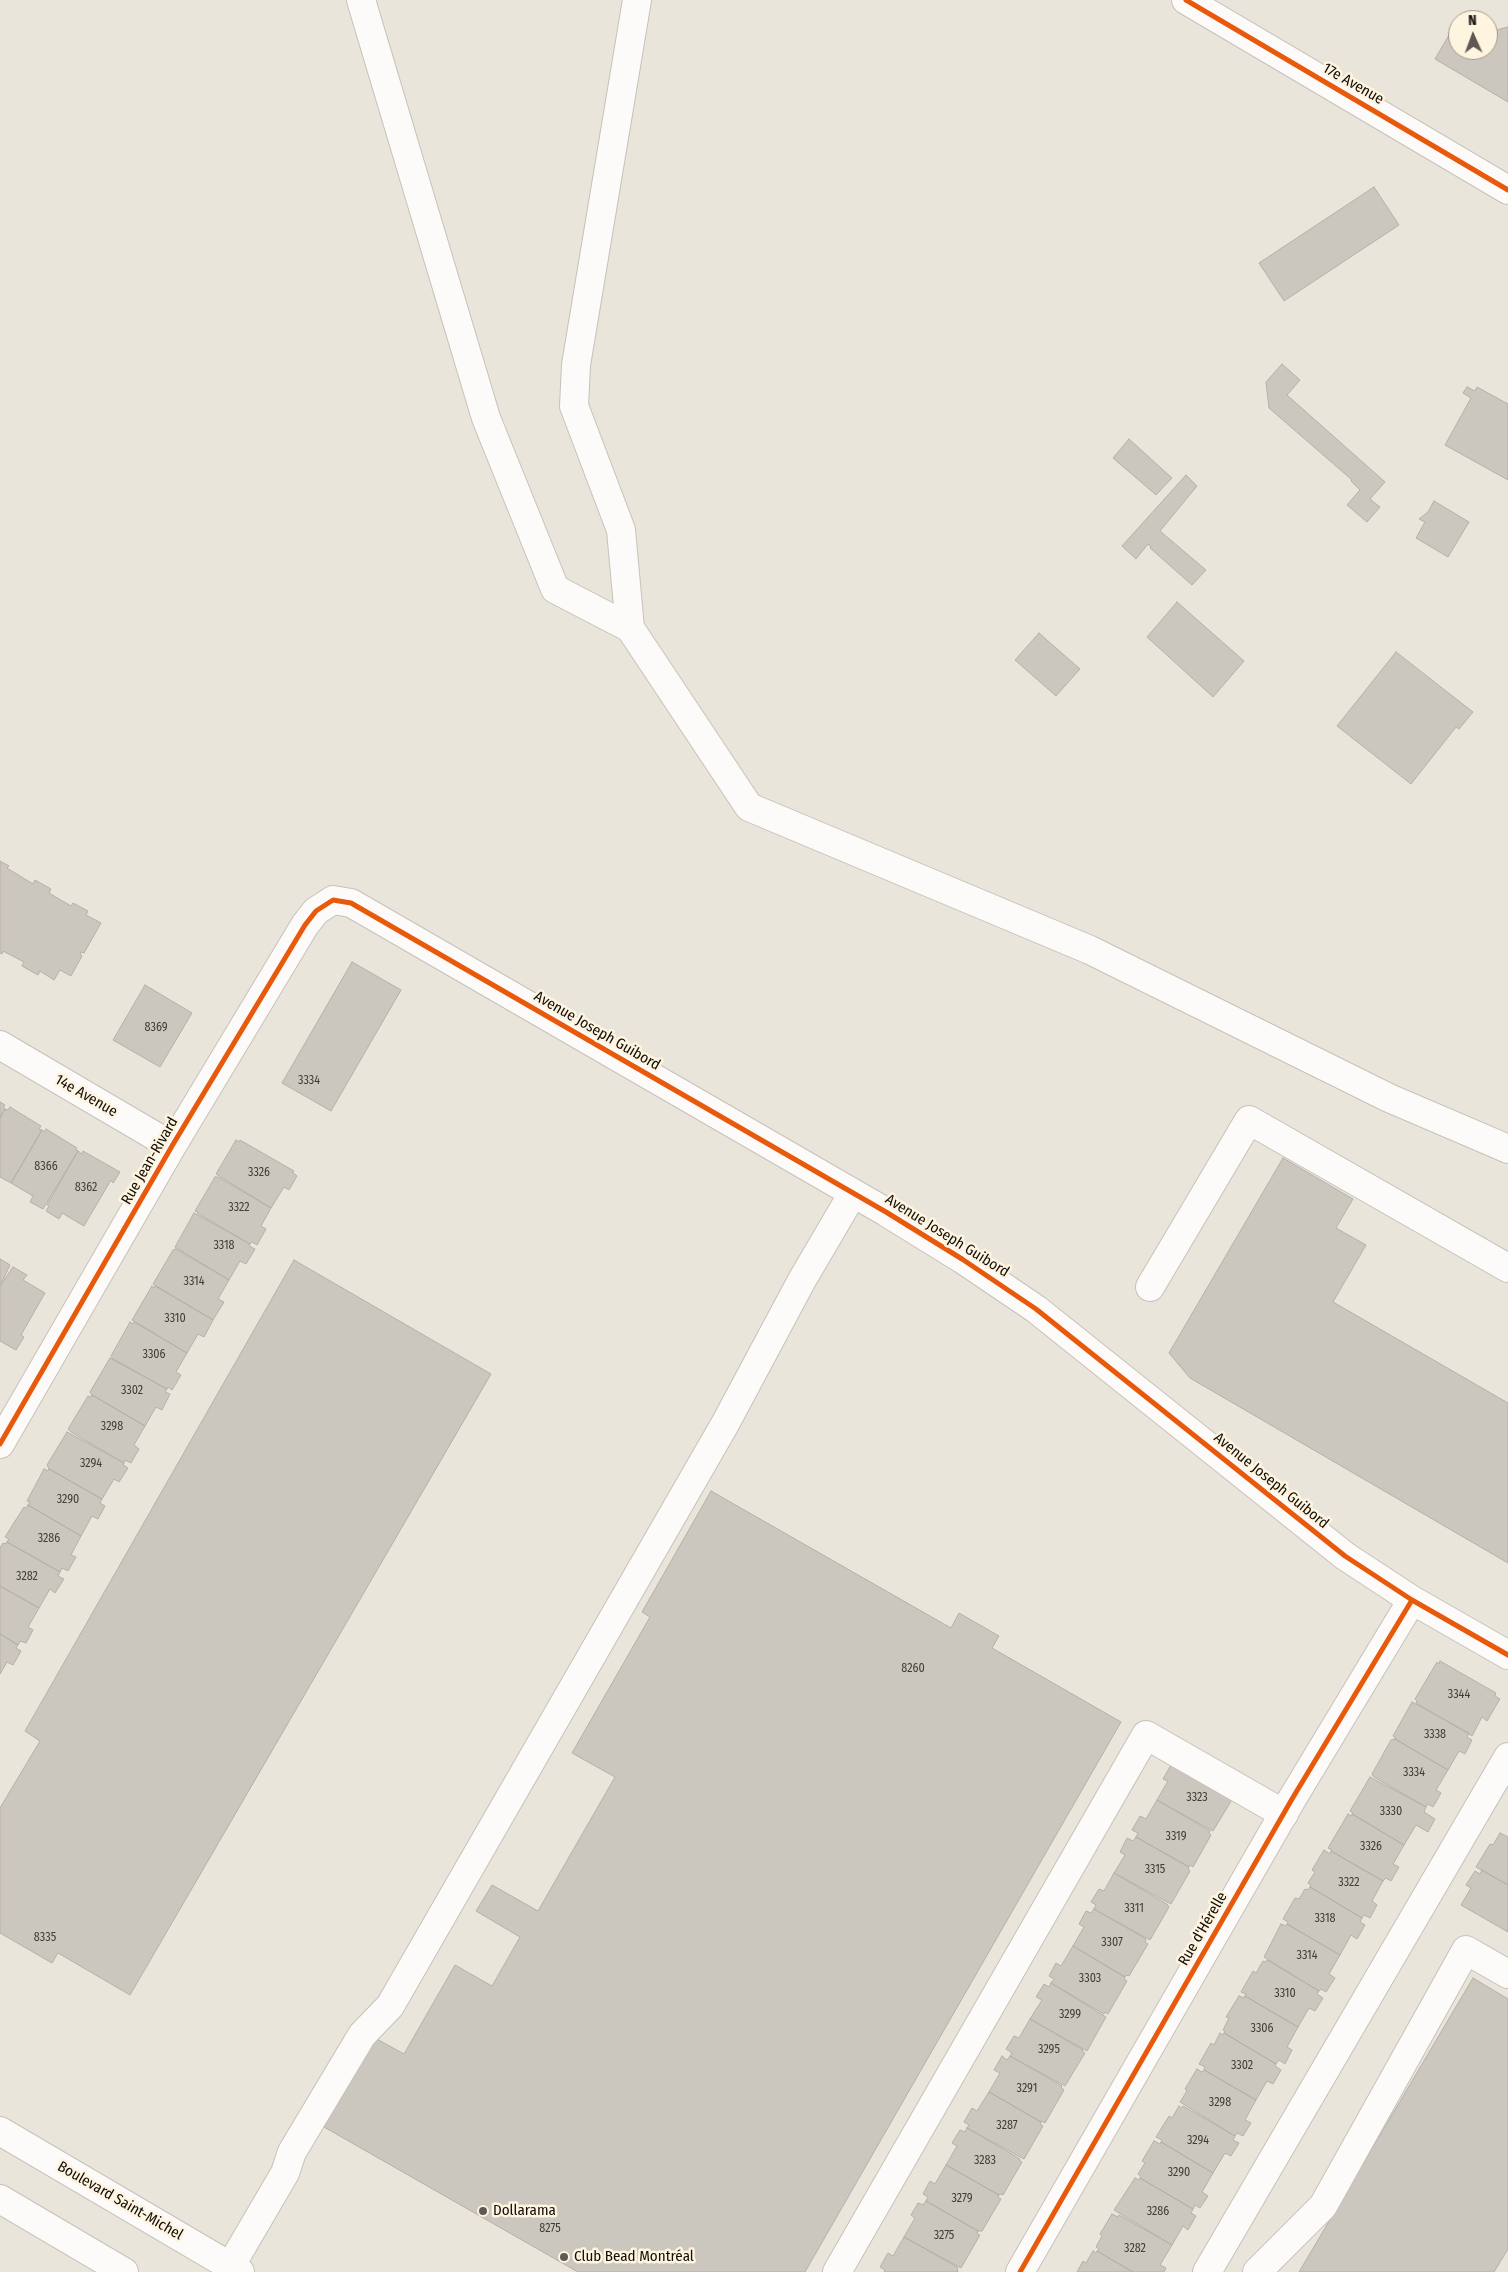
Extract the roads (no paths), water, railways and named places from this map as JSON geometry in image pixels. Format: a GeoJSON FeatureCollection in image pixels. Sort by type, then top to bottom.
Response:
{"type":"FeatureCollection","features":[{"type":"Feature","properties":{"kind":"street"},"geometry":{"type":"LineString","coordinates":[[361,0],[486,418],[555,589],[630,628]]}},
{"type":"Feature","properties":{"kind":"street"},"geometry":{"type":"LineString","coordinates":[[637,0],[576,365],[574,406],[621,530],[630,628],[749,807],[1090,950],[1389,1098],[1508,1149]]}},
{"type":"Feature","properties":{"kind":"street","name":"17e Avenue"},"geometry":{"type":"LineString","coordinates":[[1186,0],[1508,190]]}},
{"type":"Feature","properties":{"kind":"street","name":"Rue Jean-Rivard"},"geometry":{"type":"LineString","coordinates":[[0,1444],[10,1405],[172,1146],[305,925],[316,911],[333,900]]}},
{"type":"Feature","properties":{"kind":"street","name":"Avenue Joseph Guibord"},"geometry":{"type":"LineString","coordinates":[[333,900],[351,904],[853,1193],[962,1259],[1036,1309],[1345,1556],[1412,1600],[1508,1655]]}},
{"type":"Feature","properties":{"kind":"street","name":"14e Avenue"},"geometry":{"type":"LineString","coordinates":[[0,1046],[172,1146]]}},
{"type":"Feature","properties":{"kind":"street"},"geometry":{"type":"LineString","coordinates":[[1150,1287],[1249,1120],[1508,1268]]}},
{"type":"Feature","properties":{"kind":"street"},"geometry":{"type":"LineString","coordinates":[[232,2270],[285,2173],[292,2152],[362,2035],[390,2006],[725,1424],[802,1280],[853,1193]]}},
{"type":"Feature","properties":{"kind":"street","name":"Rue d'Hérelle"},"geometry":{"type":"LineString","coordinates":[[1020,2272],[1284,1814],[1412,1600]]}},
{"type":"Feature","properties":{"kind":"street"},"geometry":{"type":"LineString","coordinates":[[837,2272],[1146,1735],[1284,1814]]}},
{"type":"Feature","properties":{"kind":"street"},"geometry":{"type":"LineString","coordinates":[[1207,2272],[1508,1757]]}},
{"type":"Feature","properties":{"kind":"street"},"geometry":{"type":"LineString","coordinates":[[1257,2272],[1323,2206],[1466,1950],[1508,1974]]}},
{"type":"Feature","properties":{"kind":"street","name":"Boulevard Saint-Michel"},"geometry":{"type":"LineString","coordinates":[[0,2131],[232,2270]]}},
{"type":"Feature","properties":{"kind":"street"},"geometry":{"type":"LineString","coordinates":[[0,2200],[124,2272]]}},
{"type":"Feature","properties":{"kind":"place","name":"Dollarama"},"geometry":{"type":"Point","coordinates":[483,2211]}},
{"type":"Feature","properties":{"kind":"place","name":"Club Bead Montréal"},"geometry":{"type":"Point","coordinates":[564,2257]}}]}
